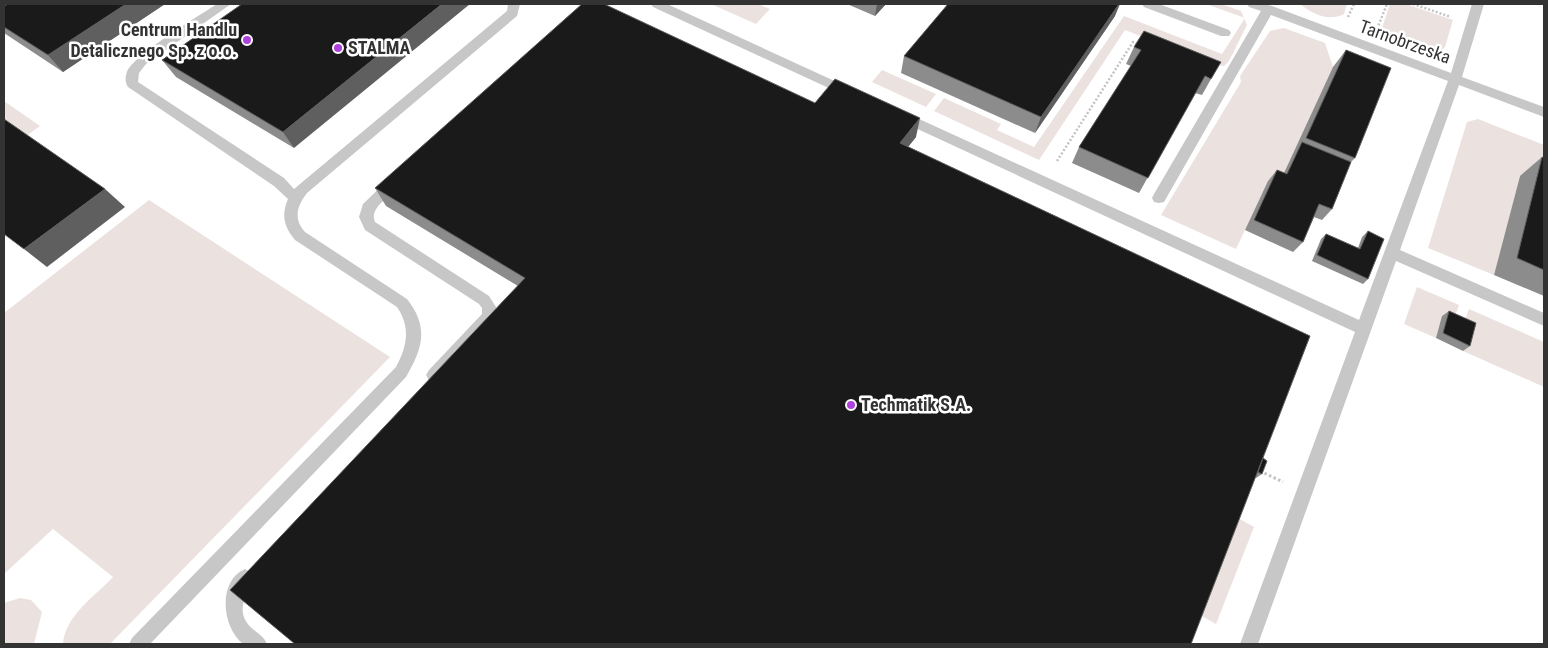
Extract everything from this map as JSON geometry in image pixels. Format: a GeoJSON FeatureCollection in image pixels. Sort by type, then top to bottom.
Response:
{"type":"FeatureCollection","features":[{"type":"Feature","properties":{"kind":"lane"},"geometry":{"type":"LineString","coordinates":[[226,4],[142,61],[133,72],[132,84],[279,182],[295,198]]}},
{"type":"Feature","properties":{"kind":"lane"},"geometry":{"type":"LineString","coordinates":[[138,644],[401,372],[414,343],[415,327],[411,313],[402,304],[300,236],[293,229],[290,219],[290,208],[295,198],[302,189],[513,13],[514,4]]}},
{"type":"Feature","properties":{"kind":"lane"},"geometry":{"type":"LineString","coordinates":[[657,4],[857,96]]}},
{"type":"Feature","properties":{"kind":"lane"},"geometry":{"type":"LineString","coordinates":[[1148,4],[1225,33]]}},
{"type":"Feature","properties":{"kind":"lane","name":"Tarnobrzeska"},"geometry":{"type":"LineString","coordinates":[[1253,4],[1544,112]]}},
{"type":"Feature","properties":{"kind":"lane"},"geometry":{"type":"LineString","coordinates":[[1249,644],[1393,253],[1455,79],[1478,4]]}},
{"type":"Feature","properties":{"kind":"lane"},"geometry":{"type":"LineString","coordinates":[[1159,198],[1268,9]]}},
{"type":"Feature","properties":{"kind":"lane"},"geometry":{"type":"LineString","coordinates":[[893,112],[1365,330]]}},
{"type":"Feature","properties":{"kind":"lane"},"geometry":{"type":"LineString","coordinates":[[405,173],[368,208],[366,217],[370,226],[484,300],[489,307],[489,316],[422,388]]}},
{"type":"Feature","properties":{"kind":"lane"},"geometry":{"type":"LineString","coordinates":[[1393,253],[1544,320]]}},
{"type":"Feature","properties":{"kind":"lane"},"geometry":{"type":"LineString","coordinates":[[255,568],[241,582],[234,600],[236,621],[243,632],[258,644]]}},
{"type":"Feature","properties":{"kind":"path"},"geometry":{"type":"LineString","coordinates":[[1378,34],[1378,27],[1387,4]]}},
{"type":"Feature","properties":{"kind":"path"},"geometry":{"type":"LineString","coordinates":[[1413,4],[1458,20]]}},
{"type":"Feature","properties":{"kind":"path"},"geometry":{"type":"LineString","coordinates":[[1057,161],[1133,42],[1142,45]]}},
{"type":"Feature","properties":{"kind":"shaded area"},"geometry":{"type":"Polygon","coordinates":[[[711,4],[758,4],[770,9],[756,24],[711,4]]]}},
{"type":"Feature","properties":{"kind":"shaded area"},"geometry":{"type":"Polygon","coordinates":[[[1206,4],[1221,4],[1241,11],[1244,18],[1206,4]]]}},
{"type":"Feature","properties":{"kind":"shaded area"},"geometry":{"type":"Polygon","coordinates":[[[1300,4],[1347,4],[1344,14],[1327,17],[1315,14],[1300,4]]]}},
{"type":"Feature","properties":{"kind":"shaded area"},"geometry":{"type":"Polygon","coordinates":[[[1390,4],[1406,4],[1453,20],[1445,47],[1439,50],[1421,51],[1401,45],[1385,36],[1381,31],[1390,4]]]}},
{"type":"Feature","properties":{"kind":"shaded area"},"geometry":{"type":"Polygon","coordinates":[[[1124,16],[1222,54],[1244,19],[1247,25],[1229,61],[1224,66],[1216,65],[1125,30],[1039,160],[934,111],[944,98],[1001,124],[997,130],[1034,147],[1124,16]]]}},
{"type":"Feature","properties":{"kind":"shaded area"},"geometry":{"type":"Polygon","coordinates":[[[1284,28],[1325,43],[1333,67],[1279,186],[1262,194],[1236,249],[1161,215],[1241,82],[1240,76],[1270,31],[1284,28]]]}},
{"type":"Feature","properties":{"kind":"shaded area"},"geometry":{"type":"Polygon","coordinates":[[[882,70],[936,94],[926,107],[872,82],[882,70]]]}},
{"type":"Feature","properties":{"kind":"shaded area"},"geometry":{"type":"Polygon","coordinates":[[[4,101],[40,126],[4,152],[4,101]]]}},
{"type":"Feature","properties":{"kind":"shaded area"},"geometry":{"type":"Polygon","coordinates":[[[1478,119],[1544,145],[1544,185],[1520,176],[1494,275],[1428,248],[1467,122],[1478,119]]]}},
{"type":"Feature","properties":{"kind":"shaded area"},"geometry":{"type":"Polygon","coordinates":[[[149,200],[390,357],[110,644],[63,644],[65,634],[75,616],[113,577],[53,529],[4,574],[4,313],[149,200]]]}},
{"type":"Feature","properties":{"kind":"shaded area"},"geometry":{"type":"Polygon","coordinates":[[[1417,287],[1459,305],[1453,322],[1436,338],[1404,324],[1417,287]]]}},
{"type":"Feature","properties":{"kind":"shaded area"},"geometry":{"type":"Polygon","coordinates":[[[1469,309],[1544,342],[1544,387],[1463,351],[1469,328],[1463,326],[1469,309]]]}},
{"type":"Feature","properties":{"kind":"shaded area"},"geometry":{"type":"Polygon","coordinates":[[[1229,513],[1254,527],[1216,624],[1191,610],[1229,513]]]}},
{"type":"Feature","properties":{"kind":"shaded area"},"geometry":{"type":"Polygon","coordinates":[[[20,598],[31,600],[42,612],[34,644],[4,644],[4,603],[20,598]]]}},
{"type":"Feature","properties":{"kind":"building"},"geometry":{"type":"Polygon","coordinates":[[[8,4],[126,4],[48,55],[4,27],[4,6],[8,4]]]}},
{"type":"Feature","properties":{"kind":"building","name":"STALMA"},"geometry":{"type":"Polygon","coordinates":[[[242,4],[442,4],[283,132],[162,60],[242,4]]]}},
{"type":"Feature","properties":{"kind":"building","name":"Techmatik S.A."},"geometry":{"type":"Polygon","coordinates":[[[582,4],[604,4],[815,103],[835,79],[920,118],[900,143],[1310,336],[1191,644],[295,644],[230,590],[525,278],[375,188],[582,4]]]}},
{"type":"Feature","properties":{"kind":"building"},"geometry":{"type":"Polygon","coordinates":[[[948,4],[1119,4],[1041,117],[904,56],[948,4]]]}},
{"type":"Feature","properties":{"kind":"building"},"geometry":{"type":"Polygon","coordinates":[[[1144,31],[1221,62],[1211,79],[1205,76],[1148,178],[1079,147],[1141,50],[1134,47],[1144,31]]]}},
{"type":"Feature","properties":{"kind":"building"},"geometry":{"type":"Polygon","coordinates":[[[1346,50],[1391,68],[1355,158],[1306,138],[1346,50]]]}},
{"type":"Feature","properties":{"kind":"building"},"geometry":{"type":"Polygon","coordinates":[[[4,119],[105,189],[24,249],[4,234],[4,119]]]}},
{"type":"Feature","properties":{"kind":"building"},"geometry":{"type":"Polygon","coordinates":[[[1302,142],[1351,162],[1332,209],[1319,204],[1303,242],[1254,220],[1277,170],[1287,174],[1302,142]]]}},
{"type":"Feature","properties":{"kind":"building"},"geometry":{"type":"Polygon","coordinates":[[[1542,157],[1544,158],[1544,270],[1517,258],[1542,157]]]}},
{"type":"Feature","properties":{"kind":"building"},"geometry":{"type":"Polygon","coordinates":[[[1368,231],[1384,239],[1368,279],[1317,255],[1326,234],[1360,249],[1368,231]]]}},
{"type":"Feature","properties":{"kind":"building"},"geometry":{"type":"Polygon","coordinates":[[[1449,311],[1476,323],[1470,346],[1443,333],[1449,311]]]}},
{"type":"Feature","properties":{"kind":"building"},"geometry":{"type":"Polygon","coordinates":[[[1263,458],[1267,461],[1262,474],[1258,472],[1263,458]]]}},
{"type":"Feature","properties":{"kind":"place","name":"Centrum Handlu Detalicznego Sp. z o.o."},"geometry":{"type":"Point","coordinates":[247,40]}},
{"type":"Feature","properties":{"kind":"place","name":"STALMA"},"geometry":{"type":"Point","coordinates":[338,48]}},
{"type":"Feature","properties":{"kind":"place","name":"Techmatik S.A."},"geometry":{"type":"Point","coordinates":[851,405]}}]}
